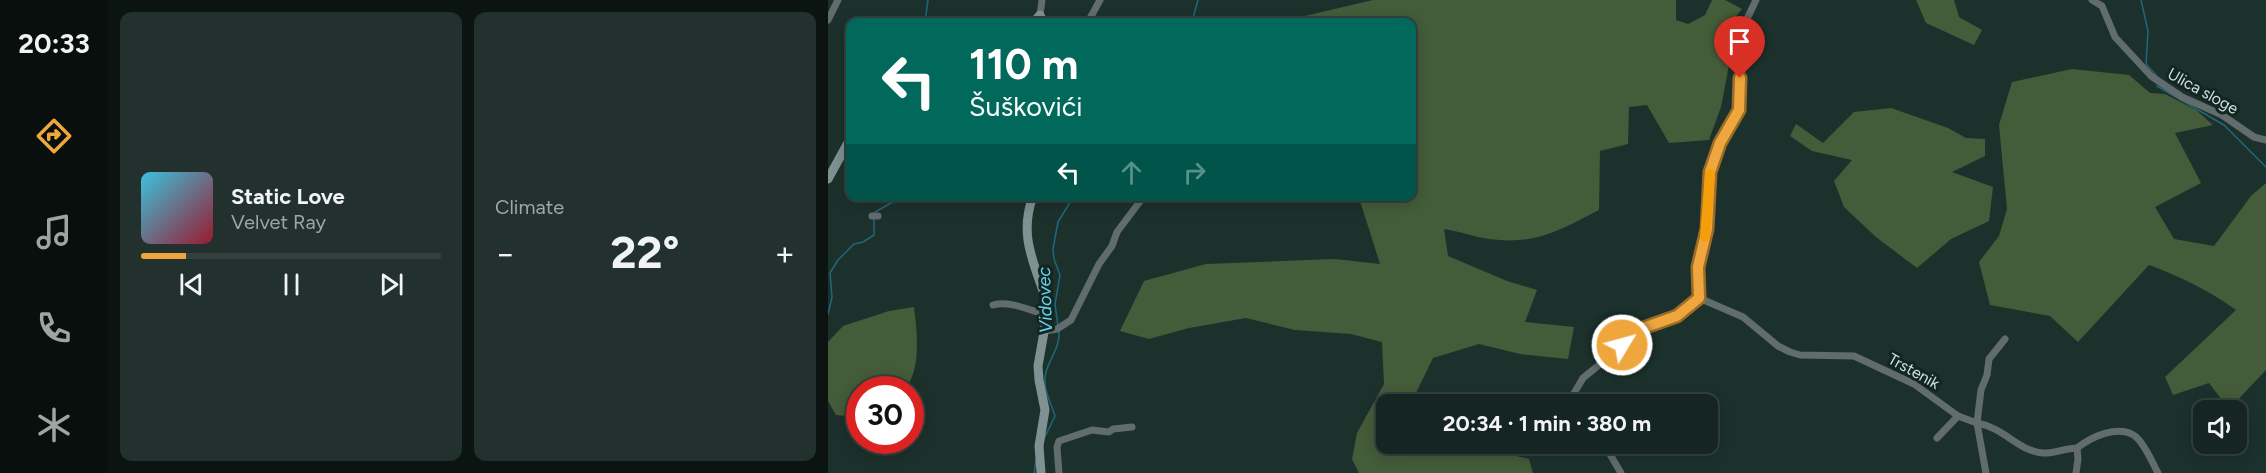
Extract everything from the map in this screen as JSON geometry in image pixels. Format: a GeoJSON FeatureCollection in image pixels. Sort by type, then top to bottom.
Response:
{"type":"FeatureCollection","features":[{"type":"Feature","properties":{"kind":"street"},"geometry":{"type":"LineString","coordinates":[[828,20],[838,0]]}},
{"type":"Feature","properties":{"kind":"street"},"geometry":{"type":"LineString","coordinates":[[1039,18],[1042,0]]}},
{"type":"Feature","properties":{"kind":"street"},"geometry":{"type":"LineString","coordinates":[[1090,18],[1100,0]]}},
{"type":"Feature","properties":{"kind":"street"},"geometry":{"type":"LineString","coordinates":[[1574,394],[1582,378],[1646,327],[1677,316],[1699,298],[1698,267],[1707,229],[1710,172],[1718,149],[1739,110],[1739,42],[1756,0]]}},
{"type":"Feature","properties":{"kind":"street","name":"Ulica sloge"},"geometry":{"type":"LineString","coordinates":[[2092,0],[2102,6],[2115,37],[2151,76],[2182,97],[2222,115],[2254,137],[2266,140]]}},
{"type":"Feature","properties":{"kind":"street"},"geometry":{"type":"LineString","coordinates":[[828,179],[846,146]]}},
{"type":"Feature","properties":{"kind":"street"},"geometry":{"type":"LineString","coordinates":[[1031,201],[1026,218],[1026,232],[1047,303],[1045,331],[1038,366],[1045,410],[1039,449],[1041,473]]}},
{"type":"Feature","properties":{"kind":"street"},"geometry":{"type":"LineString","coordinates":[[1045,331],[1059,328],[1071,320],[1099,264],[1112,246],[1117,232],[1140,201]]}},
{"type":"Feature","properties":{"kind":"street","name":"Trstenik"},"geometry":{"type":"LineString","coordinates":[[1699,298],[1743,317],[1778,346],[1790,352],[1800,355],[1854,356],[1914,384],[1958,416],[1996,428],[2023,447],[2033,451],[2051,453],[2076,448],[2108,432],[2135,436],[2158,473]]}},
{"type":"Feature","properties":{"kind":"street"},"geometry":{"type":"LineString","coordinates":[[993,305],[1008,304],[1047,315]]}},
{"type":"Feature","properties":{"kind":"street"},"geometry":{"type":"LineString","coordinates":[[1986,473],[1977,423],[1981,390],[1987,375],[1989,359],[2005,339]]}},
{"type":"Feature","properties":{"kind":"street"},"geometry":{"type":"LineString","coordinates":[[1937,438],[1958,416]]}},
{"type":"Feature","properties":{"kind":"street"},"geometry":{"type":"LineString","coordinates":[[1059,473],[1057,447],[1059,441],[1092,430],[1109,432],[1113,429],[1132,427]]}},
{"type":"Feature","properties":{"kind":"street"},"geometry":{"type":"LineString","coordinates":[[2076,448],[2078,459],[2076,473]]}},
{"type":"Feature","properties":{"kind":"street"},"geometry":{"type":"LineString","coordinates":[[1610,454],[1621,473]]}},
{"type":"Feature","properties":{"kind":"green space"},"geometry":{"type":"Polygon","coordinates":[[[1373,0],[1676,0],[1676,20],[1688,24],[1705,15],[1712,0],[1725,0],[1742,9],[1725,31],[1729,65],[1721,107],[1709,140],[1669,143],[1647,105],[1629,107],[1628,144],[1600,151],[1599,210],[1546,235],[1520,240],[1489,239],[1444,229],[1448,256],[1507,281],[1537,290],[1525,322],[1574,327],[1568,359],[1520,354],[1479,344],[1433,358],[1415,394],[1378,394],[1384,384],[1382,342],[1351,334],[1295,330],[1246,318],[1189,328],[1149,339],[1120,331],[1144,281],[1206,264],[1335,259],[1380,264],[1361,204],[1358,201],[1416,201],[1416,18],[1296,18],[1373,0]]]}},
{"type":"Feature","properties":{"kind":"green space"},"geometry":{"type":"Polygon","coordinates":[[[1916,0],[1954,0],[1959,17],[1982,30],[1974,45],[1926,23],[1916,0]]]}},
{"type":"Feature","properties":{"kind":"green space"},"geometry":{"type":"Polygon","coordinates":[[[2072,69],[2129,75],[2150,93],[2165,94],[2196,110],[2213,125],[2175,133],[2201,183],[2155,207],[2174,239],[2214,246],[2251,196],[2266,183],[2266,370],[2238,400],[2222,400],[2209,383],[2173,395],[2165,377],[2236,310],[2205,290],[2149,265],[2078,342],[2050,316],[1990,305],[1979,262],[1999,236],[2007,209],[1999,125],[2012,82],[2072,69]]]}},
{"type":"Feature","properties":{"kind":"green space"},"geometry":{"type":"Polygon","coordinates":[[[1891,108],[1948,128],[1966,138],[1985,139],[1985,156],[1952,172],[1993,187],[1989,221],[1951,239],[1917,268],[1876,237],[1844,207],[1834,181],[1852,160],[1812,151],[1790,136],[1796,124],[1823,143],[1854,112],[1891,108]]]}},
{"type":"Feature","properties":{"kind":"green space"},"geometry":{"type":"Polygon","coordinates":[[[914,307],[917,350],[912,376],[846,376],[846,416],[836,415],[828,401],[828,342],[843,326],[889,311],[914,307]]]}},
{"type":"Feature","properties":{"kind":"green space"},"geometry":{"type":"Polygon","coordinates":[[[1376,399],[1376,454],[1507,454],[1529,459],[1533,473],[1359,473],[1352,459],[1357,433],[1376,399]]]}},
{"type":"Feature","properties":{"kind":"waterway"},"geometry":{"type":"LineString","coordinates":[[926,18],[928,0]]}},
{"type":"Feature","properties":{"kind":"waterway","name":"Vidovec"},"geometry":{"type":"LineString","coordinates":[[1194,18],[1198,0]]}},
{"type":"Feature","properties":{"kind":"waterway"},"geometry":{"type":"LineString","coordinates":[[2141,0],[2148,31],[2146,64],[2156,75]]}},
{"type":"Feature","properties":{"kind":"waterway"},"geometry":{"type":"LineString","coordinates":[[2157,86],[2224,125],[2266,167]]}},
{"type":"Feature","properties":{"kind":"waterway"},"geometry":{"type":"LineString","coordinates":[[875,212],[893,201]]}},
{"type":"Feature","properties":{"kind":"waterway","name":"Vidovec"},"geometry":{"type":"LineString","coordinates":[[1058,326],[1055,304],[1060,275],[1053,249],[1058,222],[1071,201]]}},
{"type":"Feature","properties":{"kind":"waterway"},"geometry":{"type":"LineString","coordinates":[[828,314],[832,297],[830,273],[838,260],[854,244],[863,242],[874,235],[874,220]]}},
{"type":"Feature","properties":{"kind":"waterway","name":"Vidovec"},"geometry":{"type":"LineString","coordinates":[[1044,439],[1055,416],[1046,391],[1045,376],[1057,345],[1059,331]]}},
{"type":"Feature","properties":{"kind":"waterway","name":"Vidovec"},"geometry":{"type":"LineString","coordinates":[[1034,473],[1036,460]]}},
{"type":"Feature","properties":{"kind":"slow traffic"},"geometry":{"type":"LineString","coordinates":[[1705,237],[1710,174]]}},
{"type":"Feature","properties":{"kind":"route"},"geometry":{"type":"LineString","coordinates":[[1622,345],[1646,327],[1677,316],[1698,301],[1700,292],[1698,267],[1707,229],[1710,172],[1720,143],[1739,110],[1740,78]]}}]}
